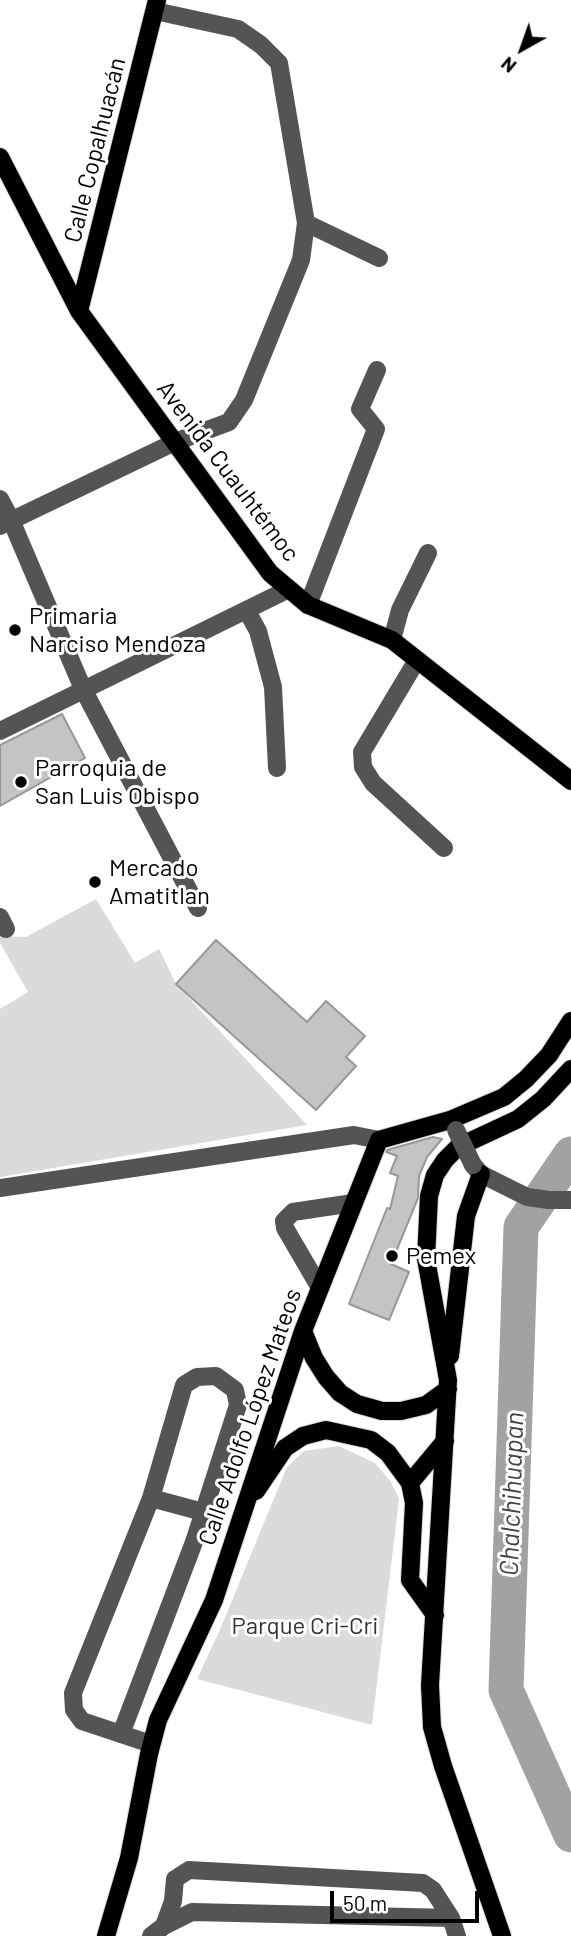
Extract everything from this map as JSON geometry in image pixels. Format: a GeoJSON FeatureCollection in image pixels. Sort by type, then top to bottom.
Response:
{"type":"FeatureCollection","features":[{"type":"Feature","properties":{"kind":"main road","name":"Calle Copalhuacán"},"geometry":{"type":"LineString","coordinates":[[79,311],[156,5]]}},
{"type":"Feature","properties":{"kind":"main road","name":"Avenida Cuauhtémoc"},"geometry":{"type":"LineString","coordinates":[[0,157],[79,311],[271,573],[308,605],[392,640],[571,781]]}},
{"type":"Feature","properties":{"kind":"main road"},"geometry":{"type":"LineString","coordinates":[[379,1140],[453,1125],[503,1097],[526,1079],[549,1055],[571,1021]]}},
{"type":"Feature","properties":{"kind":"main road"},"geometry":{"type":"LineString","coordinates":[[448,1385],[426,1259],[429,1196],[435,1175],[458,1147],[518,1119],[543,1099],[571,1069]]}},
{"type":"Feature","properties":{"kind":"main road","name":"Calle Adolfo López Mateos"},"geometry":{"type":"LineString","coordinates":[[106,1936],[130,1858],[158,1720],[214,1600],[303,1331],[379,1140]]}},
{"type":"Feature","properties":{"kind":"main road"},"geometry":{"type":"LineString","coordinates":[[483,1174],[466,1216],[448,1385],[430,1685],[432,1727],[443,1766],[502,1936]]}},
{"type":"Feature","properties":{"kind":"main road"},"geometry":{"type":"LineString","coordinates":[[303,1331],[314,1358],[326,1377],[340,1393],[357,1404],[382,1411],[401,1411],[426,1405],[448,1385]]}},
{"type":"Feature","properties":{"kind":"main road"},"geometry":{"type":"LineString","coordinates":[[245,1506],[285,1448],[303,1436],[326,1430],[371,1440],[388,1453],[410,1483],[414,1503],[410,1580],[435,1615]]}},
{"type":"Feature","properties":{"kind":"main road"},"geometry":{"type":"LineString","coordinates":[[410,1483],[445,1441]]}},
{"type":"Feature","properties":{"kind":"street"},"geometry":{"type":"LineString","coordinates":[[6,523],[175,442],[229,422],[244,400],[301,260],[306,223],[279,63],[261,45],[238,29],[156,5]]}},
{"type":"Feature","properties":{"kind":"street"},"geometry":{"type":"LineString","coordinates":[[306,223],[379,258]]}},
{"type":"Feature","properties":{"kind":"street"},"geometry":{"type":"LineString","coordinates":[[308,605],[376,429],[360,409],[377,370]]}},
{"type":"Feature","properties":{"kind":"street"},"geometry":{"type":"LineString","coordinates":[[0,499],[6,523],[83,689],[198,908]]}},
{"type":"Feature","properties":{"kind":"street"},"geometry":{"type":"LineString","coordinates":[[392,640],[400,610],[428,553]]}},
{"type":"Feature","properties":{"kind":"street"},"geometry":{"type":"LineString","coordinates":[[0,731],[289,589]]}},
{"type":"Feature","properties":{"kind":"street"},"geometry":{"type":"LineString","coordinates":[[247,611],[258,631],[273,687],[277,768]]}},
{"type":"Feature","properties":{"kind":"street"},"geometry":{"type":"LineString","coordinates":[[417,660],[362,752],[363,767],[373,783],[444,848]]}},
{"type":"Feature","properties":{"kind":"street"},"geometry":{"type":"LineString","coordinates":[[453,1125],[483,1174],[527,1197],[571,1200]]}},
{"type":"Feature","properties":{"kind":"street"},"geometry":{"type":"LineString","coordinates":[[0,1188],[354,1135],[379,1140]]}},
{"type":"Feature","properties":{"kind":"street"},"geometry":{"type":"LineString","coordinates":[[320,1288],[285,1228],[284,1221],[287,1215],[293,1212],[353,1203]]}},
{"type":"Feature","properties":{"kind":"street"},"geometry":{"type":"LineString","coordinates":[[121,1734],[194,1542],[238,1405],[235,1390],[216,1376],[197,1377],[184,1385],[151,1498],[73,1693],[74,1710],[82,1721],[121,1734],[151,1744]]}},
{"type":"Feature","properties":{"kind":"street"},"geometry":{"type":"LineString","coordinates":[[151,1498],[202,1512]]}},
{"type":"Feature","properties":{"kind":"street"},"geometry":{"type":"LineString","coordinates":[[157,1931],[173,1902],[175,1879],[189,1870],[423,1883],[433,1890],[451,1918],[457,1936]]}},
{"type":"Feature","properties":{"kind":"street"},"geometry":{"type":"LineString","coordinates":[[157,1931],[192,1912],[451,1918]]}},
{"type":"Feature","properties":{"kind":"green space"},"geometry":{"type":"Polygon","coordinates":[[[96,899],[135,963],[159,949],[176,984],[307,1125],[0,1177],[0,1009],[28,992],[0,943],[0,936],[26,937],[96,899]]]}},
{"type":"Feature","properties":{"kind":"green space","name":"Parque Cri-Cri"},"geometry":{"type":"Polygon","coordinates":[[[339,1446],[375,1463],[391,1482],[399,1499],[372,1725],[197,1679],[287,1467],[304,1451],[339,1446]]]}},
{"type":"Feature","properties":{"kind":"building","name":"Parroquia de San Luis Obispo"},"geometry":{"type":"Polygon","coordinates":[[[62,714],[85,758],[0,806],[0,745],[62,714]]]}},
{"type":"Feature","properties":{"kind":"building"},"geometry":{"type":"Polygon","coordinates":[[[216,940],[307,1022],[326,1001],[365,1036],[346,1057],[356,1066],[316,1110],[176,984],[216,940]]]}},
{"type":"Feature","properties":{"kind":"building"},"geometry":{"type":"Polygon","coordinates":[[[433,1137],[442,1139],[427,1157],[419,1176],[418,1198],[391,1264],[409,1272],[389,1320],[349,1304],[387,1208],[390,1209],[398,1176],[390,1173],[397,1156],[386,1152],[387,1150],[433,1137]]]}},
{"type":"Feature","properties":{"kind":"waterway","name":"Chalchihuapan"},"geometry":{"type":"LineString","coordinates":[[571,1154],[521,1227],[506,1690],[571,1835]]}},
{"type":"Feature","properties":{"kind":"place","name":"Primaria Narciso Mendoza"},"geometry":{"type":"Point","coordinates":[15,630]}},
{"type":"Feature","properties":{"kind":"place","name":"Parroquia de San Luis Obispo"},"geometry":{"type":"Point","coordinates":[21,782]}},
{"type":"Feature","properties":{"kind":"place","name":"Mercado Amatitlan"},"geometry":{"type":"Point","coordinates":[95,882]}},
{"type":"Feature","properties":{"kind":"place","name":"Pemex"},"geometry":{"type":"Point","coordinates":[392,1256]}}]}
